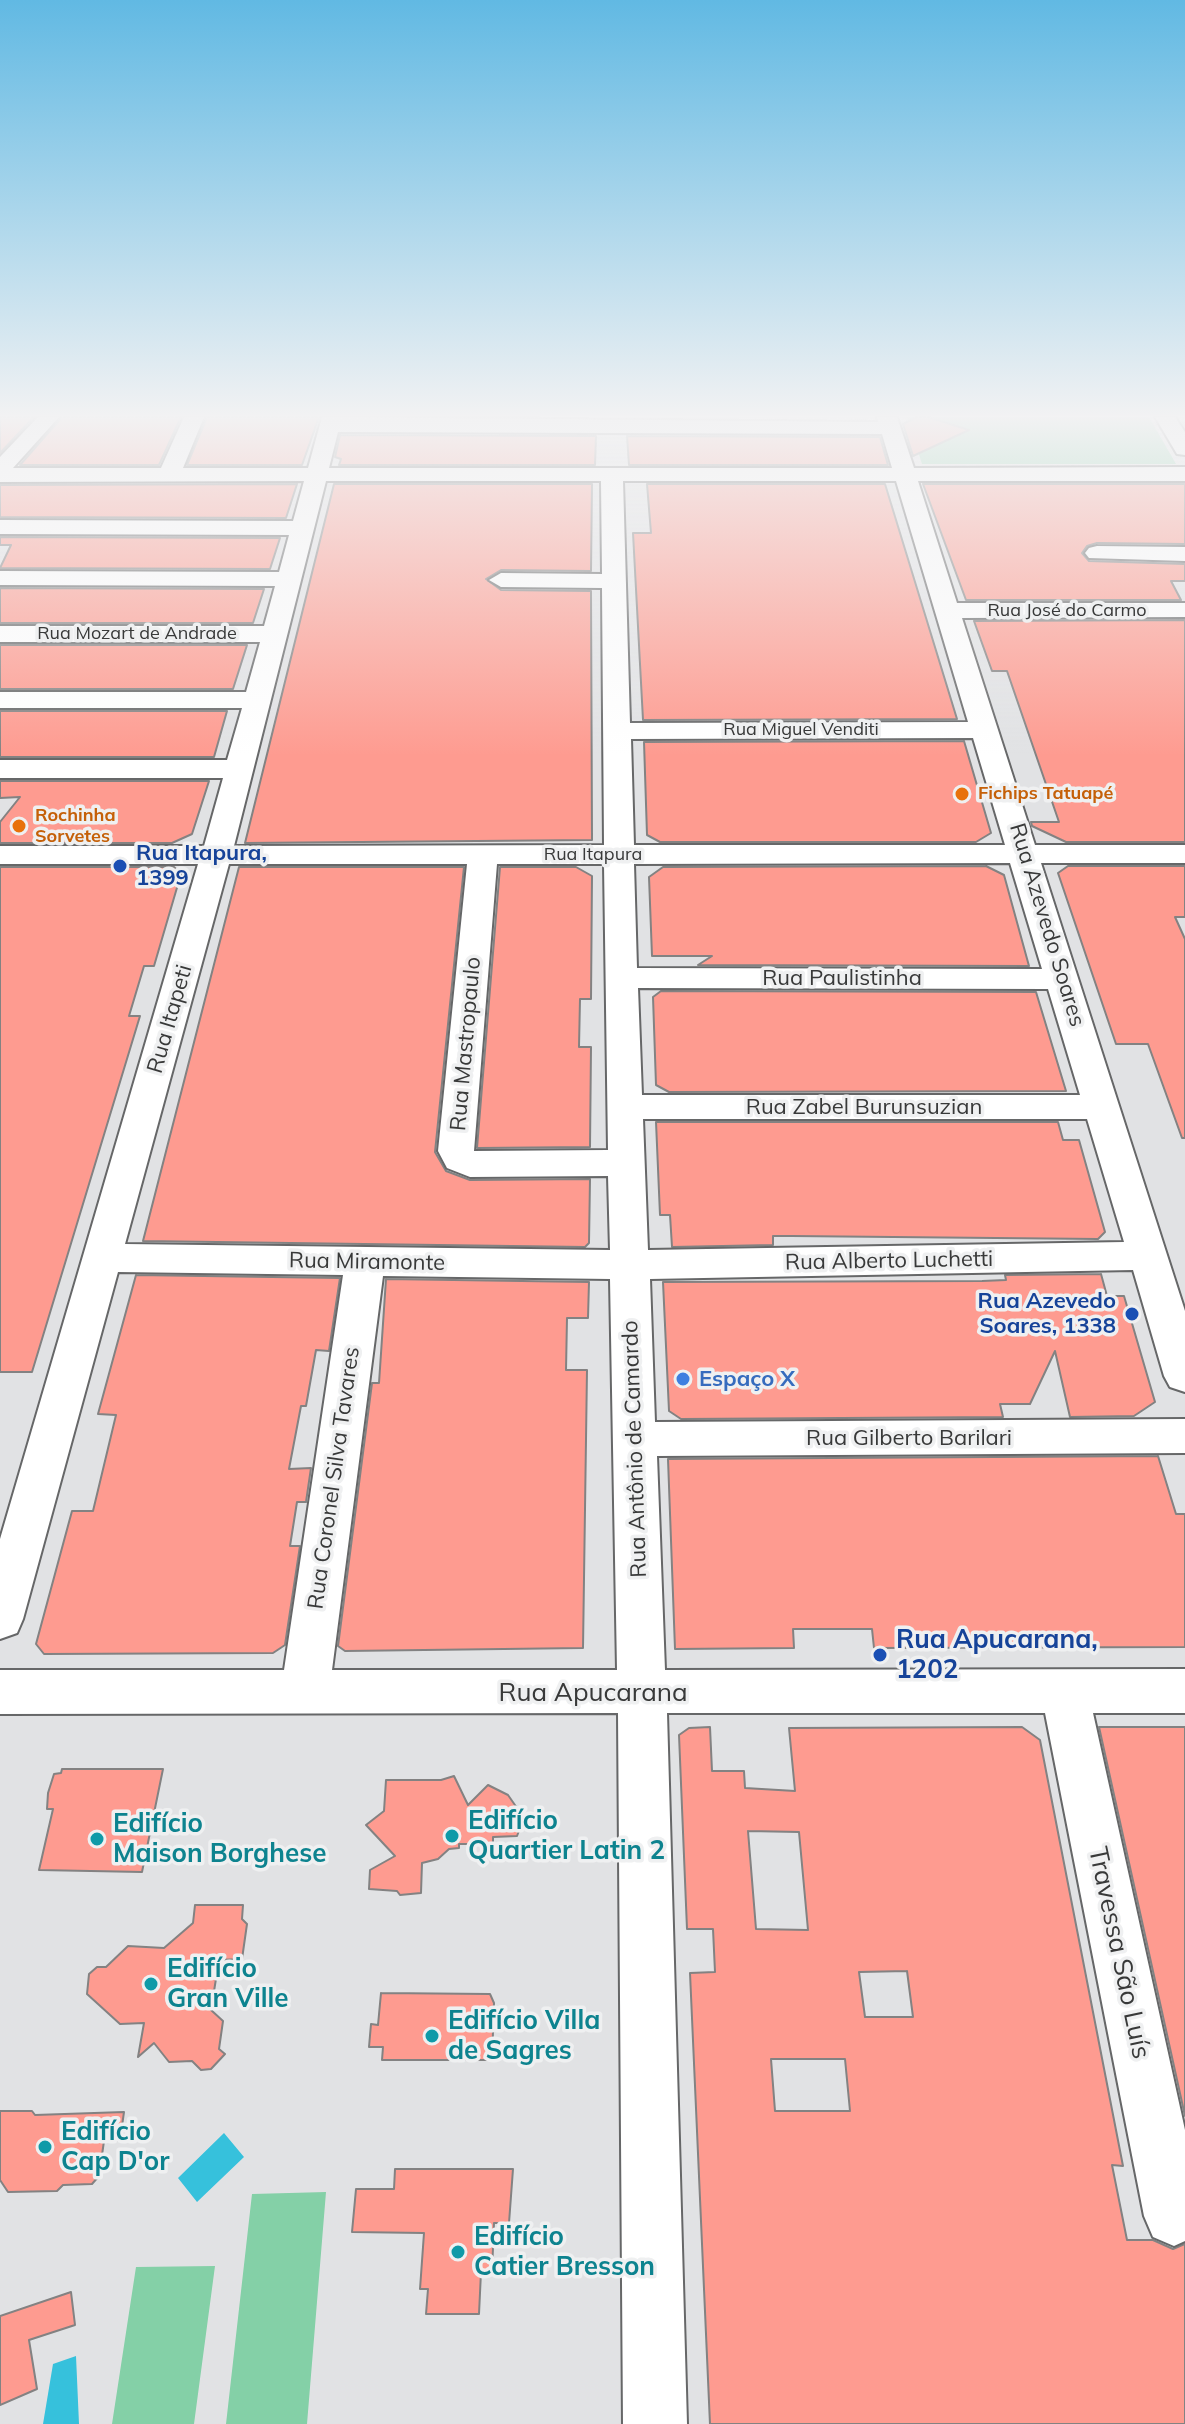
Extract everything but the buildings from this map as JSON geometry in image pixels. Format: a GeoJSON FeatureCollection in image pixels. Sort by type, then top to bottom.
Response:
{"type":"FeatureCollection","features":[{"type":"Feature","properties":{"kind":"street","name":"Rua Itapeti"},"geometry":{"type":"LineString","coordinates":[[0,1619],[216,855],[302,530]]}},
{"type":"Feature","properties":{"kind":"street","name":"Rua Antônio de Camardo"},"geometry":{"type":"LineString","coordinates":[[613,530],[621,978],[642,1693],[655,2424]]}},
{"type":"Feature","properties":{"kind":"street","name":"Rua Azevedo Soares"},"geometry":{"type":"LineString","coordinates":[[924,530],[1185,1376]]}},
{"type":"Feature","properties":{"kind":"street"},"geometry":{"type":"LineString","coordinates":[[1097,553],[1185,554]]}},
{"type":"Feature","properties":{"kind":"street"},"geometry":{"type":"LineString","coordinates":[[0,578],[288,579]]}},
{"type":"Feature","properties":{"kind":"street"},"geometry":{"type":"LineString","coordinates":[[501,580],[614,581]]}},
{"type":"Feature","properties":{"kind":"street","name":"Rua José do Carmo"},"geometry":{"type":"LineString","coordinates":[[949,611],[1185,610]]}},
{"type":"Feature","properties":{"kind":"street","name":"Rua Mozart de Andrade"},"geometry":{"type":"LineString","coordinates":[[0,634],[274,634]]}},
{"type":"Feature","properties":{"kind":"street"},"geometry":{"type":"LineString","coordinates":[[0,700],[255,700]]}},
{"type":"Feature","properties":{"kind":"street","name":"Rua Miguel Venditi"},"geometry":{"type":"LineString","coordinates":[[615,731],[986,730]]}},
{"type":"Feature","properties":{"kind":"street"},"geometry":{"type":"LineString","coordinates":[[0,769],[239,769]]}},
{"type":"Feature","properties":{"kind":"street","name":"Rua Itapura"},"geometry":{"type":"LineString","coordinates":[[0,855],[1185,854]]}},
{"type":"Feature","properties":{"kind":"street","name":"Rua Mastropaulo"},"geometry":{"type":"LineString","coordinates":[[483,855],[456,1151],[460,1159],[470,1164],[628,1163]]}},
{"type":"Feature","properties":{"kind":"street","name":"Rua Paulistinha"},"geometry":{"type":"LineString","coordinates":[[621,978],[1063,979]]}},
{"type":"Feature","properties":{"kind":"street","name":"Rua Zabel Burunsuzian"},"geometry":{"type":"LineString","coordinates":[[626,1107],[1103,1107]]}},
{"type":"Feature","properties":{"kind":"street","name":"Rua Alberto Luchetti"},"geometry":{"type":"LineString","coordinates":[[630,1265],[1149,1256]]}},
{"type":"Feature","properties":{"kind":"street","name":"Rua Miramonte"},"geometry":{"type":"LineString","coordinates":[[103,1258],[630,1265]]}},
{"type":"Feature","properties":{"kind":"street","name":"Rua Coronel Silva Tavares"},"geometry":{"type":"LineString","coordinates":[[305,1694],[365,1262]]}},
{"type":"Feature","properties":{"kind":"street","name":"Rua Gilberto Barilari"},"geometry":{"type":"LineString","coordinates":[[634,1439],[1185,1436]]}},
{"type":"Feature","properties":{"kind":"street","name":"Travessa São Luís"},"geometry":{"type":"LineString","coordinates":[[1064,1689],[1174,2216]]}},
{"type":"Feature","properties":{"kind":"street","name":"Rua Apucarana"},"geometry":{"type":"LineString","coordinates":[[0,1692],[1185,1691]]}},
{"type":"Feature","properties":{"kind":"green space"},"geometry":{"type":"Polygon","coordinates":[[[326,2192],[307,2424],[226,2424],[252,2194],[326,2192]]]}},
{"type":"Feature","properties":{"kind":"green space"},"geometry":{"type":"Polygon","coordinates":[[[215,2266],[194,2424],[112,2424],[136,2267],[215,2266]]]}},
{"type":"Feature","properties":{"kind":"water"},"geometry":{"type":"Polygon","coordinates":[[[224,2133],[244,2157],[197,2202],[178,2178],[224,2133]]]}},
{"type":"Feature","properties":{"kind":"water"},"geometry":{"type":"Polygon","coordinates":[[[76,2356],[79,2424],[43,2424],[53,2364],[76,2356]]]}},
{"type":"Feature","properties":{"kind":"place","name":"Fichips Tatuapé"},"geometry":{"type":"Point","coordinates":[962,794]}},
{"type":"Feature","properties":{"kind":"place","name":"Rochinha Sorvetes"},"geometry":{"type":"Point","coordinates":[19,826]}},
{"type":"Feature","properties":{"kind":"place","name":"Rua Itapura, 1399"},"geometry":{"type":"Point","coordinates":[120,866]}},
{"type":"Feature","properties":{"kind":"place","name":"Rua Azevedo Soares, 1338"},"geometry":{"type":"Point","coordinates":[1132,1314]}},
{"type":"Feature","properties":{"kind":"place","name":"Espaço X"},"geometry":{"type":"Point","coordinates":[683,1379]}},
{"type":"Feature","properties":{"kind":"place","name":"Rua Apucarana, 1202"},"geometry":{"type":"Point","coordinates":[880,1655]}},
{"type":"Feature","properties":{"kind":"place","name":"Edifício Quartier Latin 2"},"geometry":{"type":"Point","coordinates":[452,1836]}},
{"type":"Feature","properties":{"kind":"place","name":"Edifício Maison Borghese"},"geometry":{"type":"Point","coordinates":[97,1839]}},
{"type":"Feature","properties":{"kind":"place","name":"Edifício Gran Ville"},"geometry":{"type":"Point","coordinates":[151,1984]}},
{"type":"Feature","properties":{"kind":"place","name":"Edifício Villa de Sagres"},"geometry":{"type":"Point","coordinates":[432,2036]}},
{"type":"Feature","properties":{"kind":"place","name":"Edifício Cap D'or"},"geometry":{"type":"Point","coordinates":[45,2147]}},
{"type":"Feature","properties":{"kind":"place","name":"Edifício Catier Bresson"},"geometry":{"type":"Point","coordinates":[458,2252]}}]}
